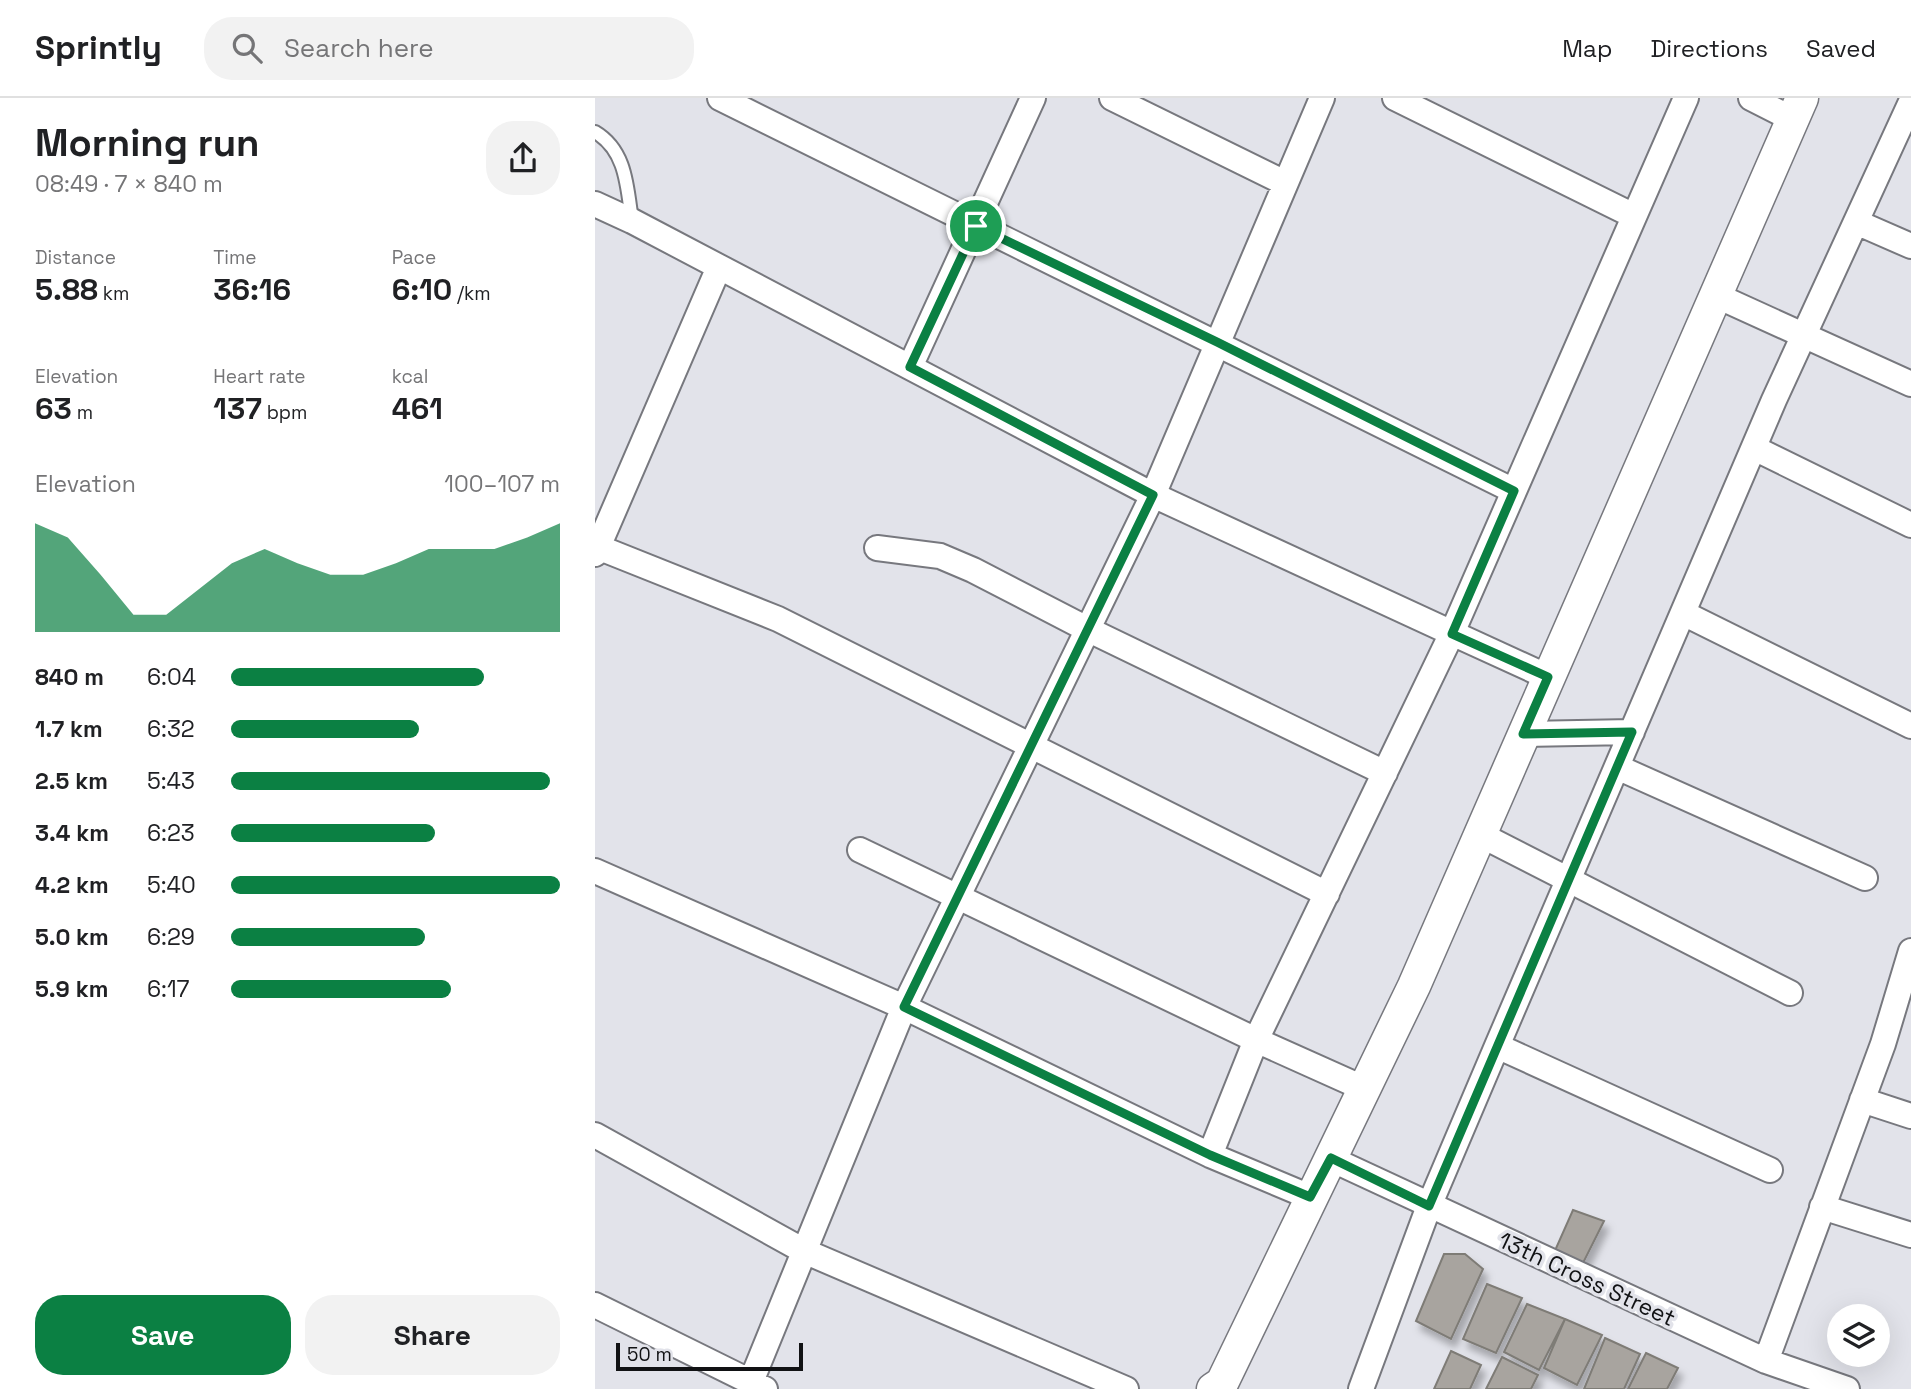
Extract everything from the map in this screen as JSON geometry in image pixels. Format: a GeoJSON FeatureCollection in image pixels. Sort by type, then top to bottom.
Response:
{"type":"FeatureCollection","features":[{"type":"Feature","properties":{"kind":"street"},"geometry":{"type":"LineString","coordinates":[[720,98],[1514,491]]}},
{"type":"Feature","properties":{"kind":"street"},"geometry":{"type":"LineString","coordinates":[[910,367],[1033,98]]}},
{"type":"Feature","properties":{"kind":"street"},"geometry":{"type":"LineString","coordinates":[[1112,98],[1285,183]]}},
{"type":"Feature","properties":{"kind":"street"},"geometry":{"type":"LineString","coordinates":[[595,1305],[754,1386],[804,1251],[904,1007],[1153,495],[1322,98]]}},
{"type":"Feature","properties":{"kind":"street"},"geometry":{"type":"LineString","coordinates":[[1395,98],[1634,216]]}},
{"type":"Feature","properties":{"kind":"street"},"geometry":{"type":"LineString","coordinates":[[1210,1155],[1256,1040],[1452,634],[1686,98]]}},
{"type":"Feature","properties":{"kind":"street"},"geometry":{"type":"LineString","coordinates":[[1223,1387],[1310,1197],[1413,986],[1797,109],[1751,98]]}},
{"type":"Feature","properties":{"kind":"street"},"geometry":{"type":"LineString","coordinates":[[1361,1389],[1429,1206],[1682,613],[1804,335],[1911,102]]}},
{"type":"Feature","properties":{"kind":"street"},"geometry":{"type":"LineString","coordinates":[[595,204],[1153,495],[1548,677]]}},
{"type":"Feature","properties":{"kind":"street"},"geometry":{"type":"LineString","coordinates":[[1856,222],[1911,246]]}},
{"type":"Feature","properties":{"kind":"street"},"geometry":{"type":"LineString","coordinates":[[719,267],[596,549],[778,619],[1327,894]]}},
{"type":"Feature","properties":{"kind":"street"},"geometry":{"type":"LineString","coordinates":[[1715,295],[1911,384]]}},
{"type":"Feature","properties":{"kind":"street"},"geometry":{"type":"LineString","coordinates":[[1754,448],[1911,525]]}},
{"type":"Feature","properties":{"kind":"street"},"geometry":{"type":"LineString","coordinates":[[877,548],[940,556],[973,570],[1087,629],[1385,773]]}},
{"type":"Feature","properties":{"kind":"street"},"geometry":{"type":"LineString","coordinates":[[1682,613],[1911,726]]}},
{"type":"Feature","properties":{"kind":"street"},"geometry":{"type":"LineString","coordinates":[[1523,734],[1632,732]]}},
{"type":"Feature","properties":{"kind":"street"},"geometry":{"type":"LineString","coordinates":[[1617,767],[1865,878]]}},
{"type":"Feature","properties":{"kind":"street"},"geometry":{"type":"LineString","coordinates":[[1479,834],[1790,993]]}},
{"type":"Feature","properties":{"kind":"street"},"geometry":{"type":"LineString","coordinates":[[860,850],[1256,1040],[1363,1088]]}},
{"type":"Feature","properties":{"kind":"street"},"geometry":{"type":"LineString","coordinates":[[595,871],[904,1007],[1210,1155],[1310,1197]]}},
{"type":"Feature","properties":{"kind":"street"},"geometry":{"type":"LineString","coordinates":[[1766,1361],[1883,1044],[1911,951]]}},
{"type":"Feature","properties":{"kind":"street"},"geometry":{"type":"LineString","coordinates":[[1497,1046],[1770,1170]]}},
{"type":"Feature","properties":{"kind":"street"},"geometry":{"type":"LineString","coordinates":[[1862,1100],[1911,1116]]}},
{"type":"Feature","properties":{"kind":"street"},"geometry":{"type":"LineString","coordinates":[[595,1135],[804,1251],[1126,1389]]}},
{"type":"Feature","properties":{"kind":"street","name":"13th Cross Street"},"geometry":{"type":"LineString","coordinates":[[1331,1158],[1766,1361],[1847,1389]]}},
{"type":"Feature","properties":{"kind":"street"},"geometry":{"type":"LineString","coordinates":[[1822,1207],[1911,1235]]}},
{"type":"Feature","properties":{"kind":"lane"},"geometry":{"type":"LineString","coordinates":[[595,132],[617,155],[625,170],[632,221]]}},
{"type":"Feature","properties":{"kind":"building"},"geometry":{"type":"Polygon","coordinates":[[[1573,1210],[1604,1221],[1580,1269],[1553,1255],[1573,1210]]]}},
{"type":"Feature","properties":{"kind":"building"},"geometry":{"type":"Polygon","coordinates":[[[1444,1254],[1465,1254],[1483,1269],[1451,1339],[1416,1321],[1444,1254]]]}},
{"type":"Feature","properties":{"kind":"building"},"geometry":{"type":"Polygon","coordinates":[[[1487,1284],[1522,1298],[1496,1353],[1463,1339],[1487,1284]]]}},
{"type":"Feature","properties":{"kind":"building"},"geometry":{"type":"Polygon","coordinates":[[[1527,1304],[1565,1319],[1539,1370],[1504,1352],[1527,1304]]]}},
{"type":"Feature","properties":{"kind":"building"},"geometry":{"type":"Polygon","coordinates":[[[1565,1319],[1602,1335],[1577,1385],[1544,1368],[1565,1319]]]}},
{"type":"Feature","properties":{"kind":"building"},"geometry":{"type":"Polygon","coordinates":[[[1605,1338],[1640,1354],[1624,1389],[1584,1389],[1605,1338]]]}},
{"type":"Feature","properties":{"kind":"building"},"geometry":{"type":"Polygon","coordinates":[[[1451,1351],[1481,1365],[1470,1389],[1434,1389],[1451,1351]]]}},
{"type":"Feature","properties":{"kind":"building"},"geometry":{"type":"Polygon","coordinates":[[[1646,1353],[1678,1368],[1667,1389],[1628,1389],[1646,1353]]]}},
{"type":"Feature","properties":{"kind":"building"},"geometry":{"type":"Polygon","coordinates":[[[1502,1357],[1538,1375],[1531,1389],[1486,1389],[1502,1357]]]}},
{"type":"Feature","properties":{"kind":"route"},"geometry":{"type":"LineString","coordinates":[[976,226],[1217,342],[1514,491],[1452,634],[1548,677],[1523,734],[1632,732],[1429,1206],[1331,1158],[1310,1197],[1210,1155],[904,1007],[1153,495],[910,367],[976,226]]}}]}
